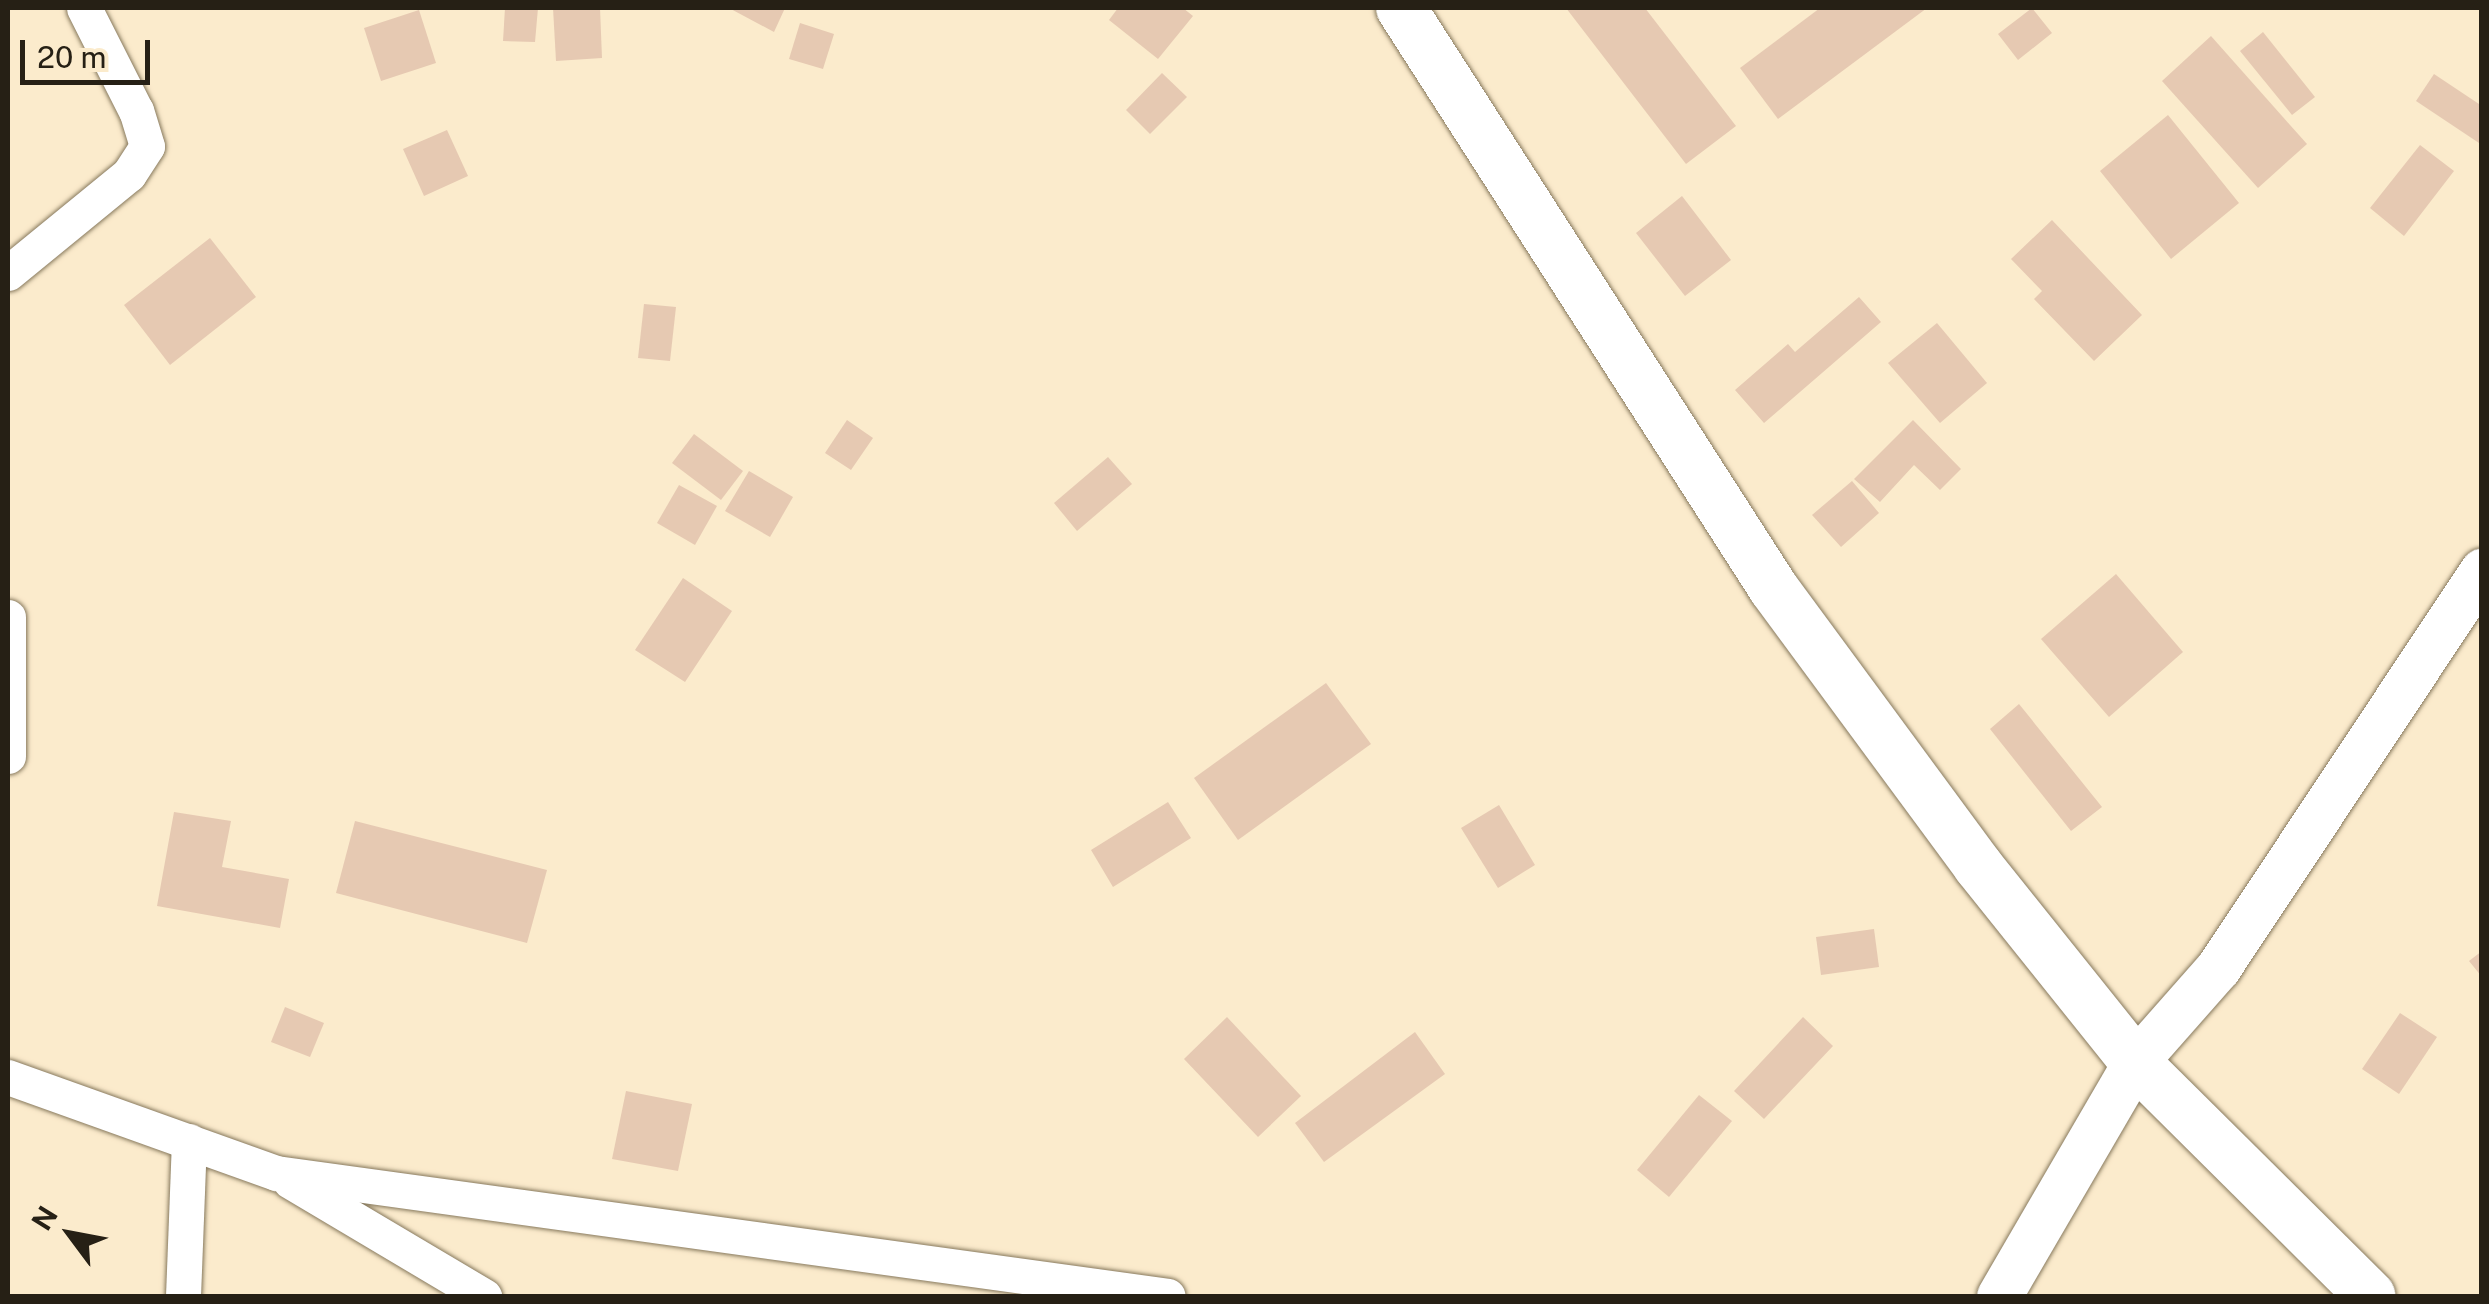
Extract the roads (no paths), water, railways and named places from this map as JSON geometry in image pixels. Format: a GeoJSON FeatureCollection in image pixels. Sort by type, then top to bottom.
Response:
{"type":"FeatureCollection","features":[{"type":"Feature","properties":{"kind":"main road"},"geometry":{"type":"LineString","coordinates":[[1401,8],[1774,589],[1978,866],[2135,1062],[2371,1296]]}},
{"type":"Feature","properties":{"kind":"street"},"geometry":{"type":"LineString","coordinates":[[8,273],[129,174],[146,146],[136,111],[84,8]]}},
{"type":"Feature","properties":{"kind":"street"},"geometry":{"type":"LineString","coordinates":[[1999,1296],[2135,1062],[2218,968],[2482,571]]}},
{"type":"Feature","properties":{"kind":"street"},"geometry":{"type":"LineString","coordinates":[[8,618],[8,756]]}},
{"type":"Feature","properties":{"kind":"street"},"geometry":{"type":"LineString","coordinates":[[8,1077],[276,1173],[484,1296]]}},
{"type":"Feature","properties":{"kind":"street"},"geometry":{"type":"LineString","coordinates":[[183,1296],[189,1141]]}},
{"type":"Feature","properties":{"kind":"street"},"geometry":{"type":"LineString","coordinates":[[276,1173],[1168,1296]]}}]}
